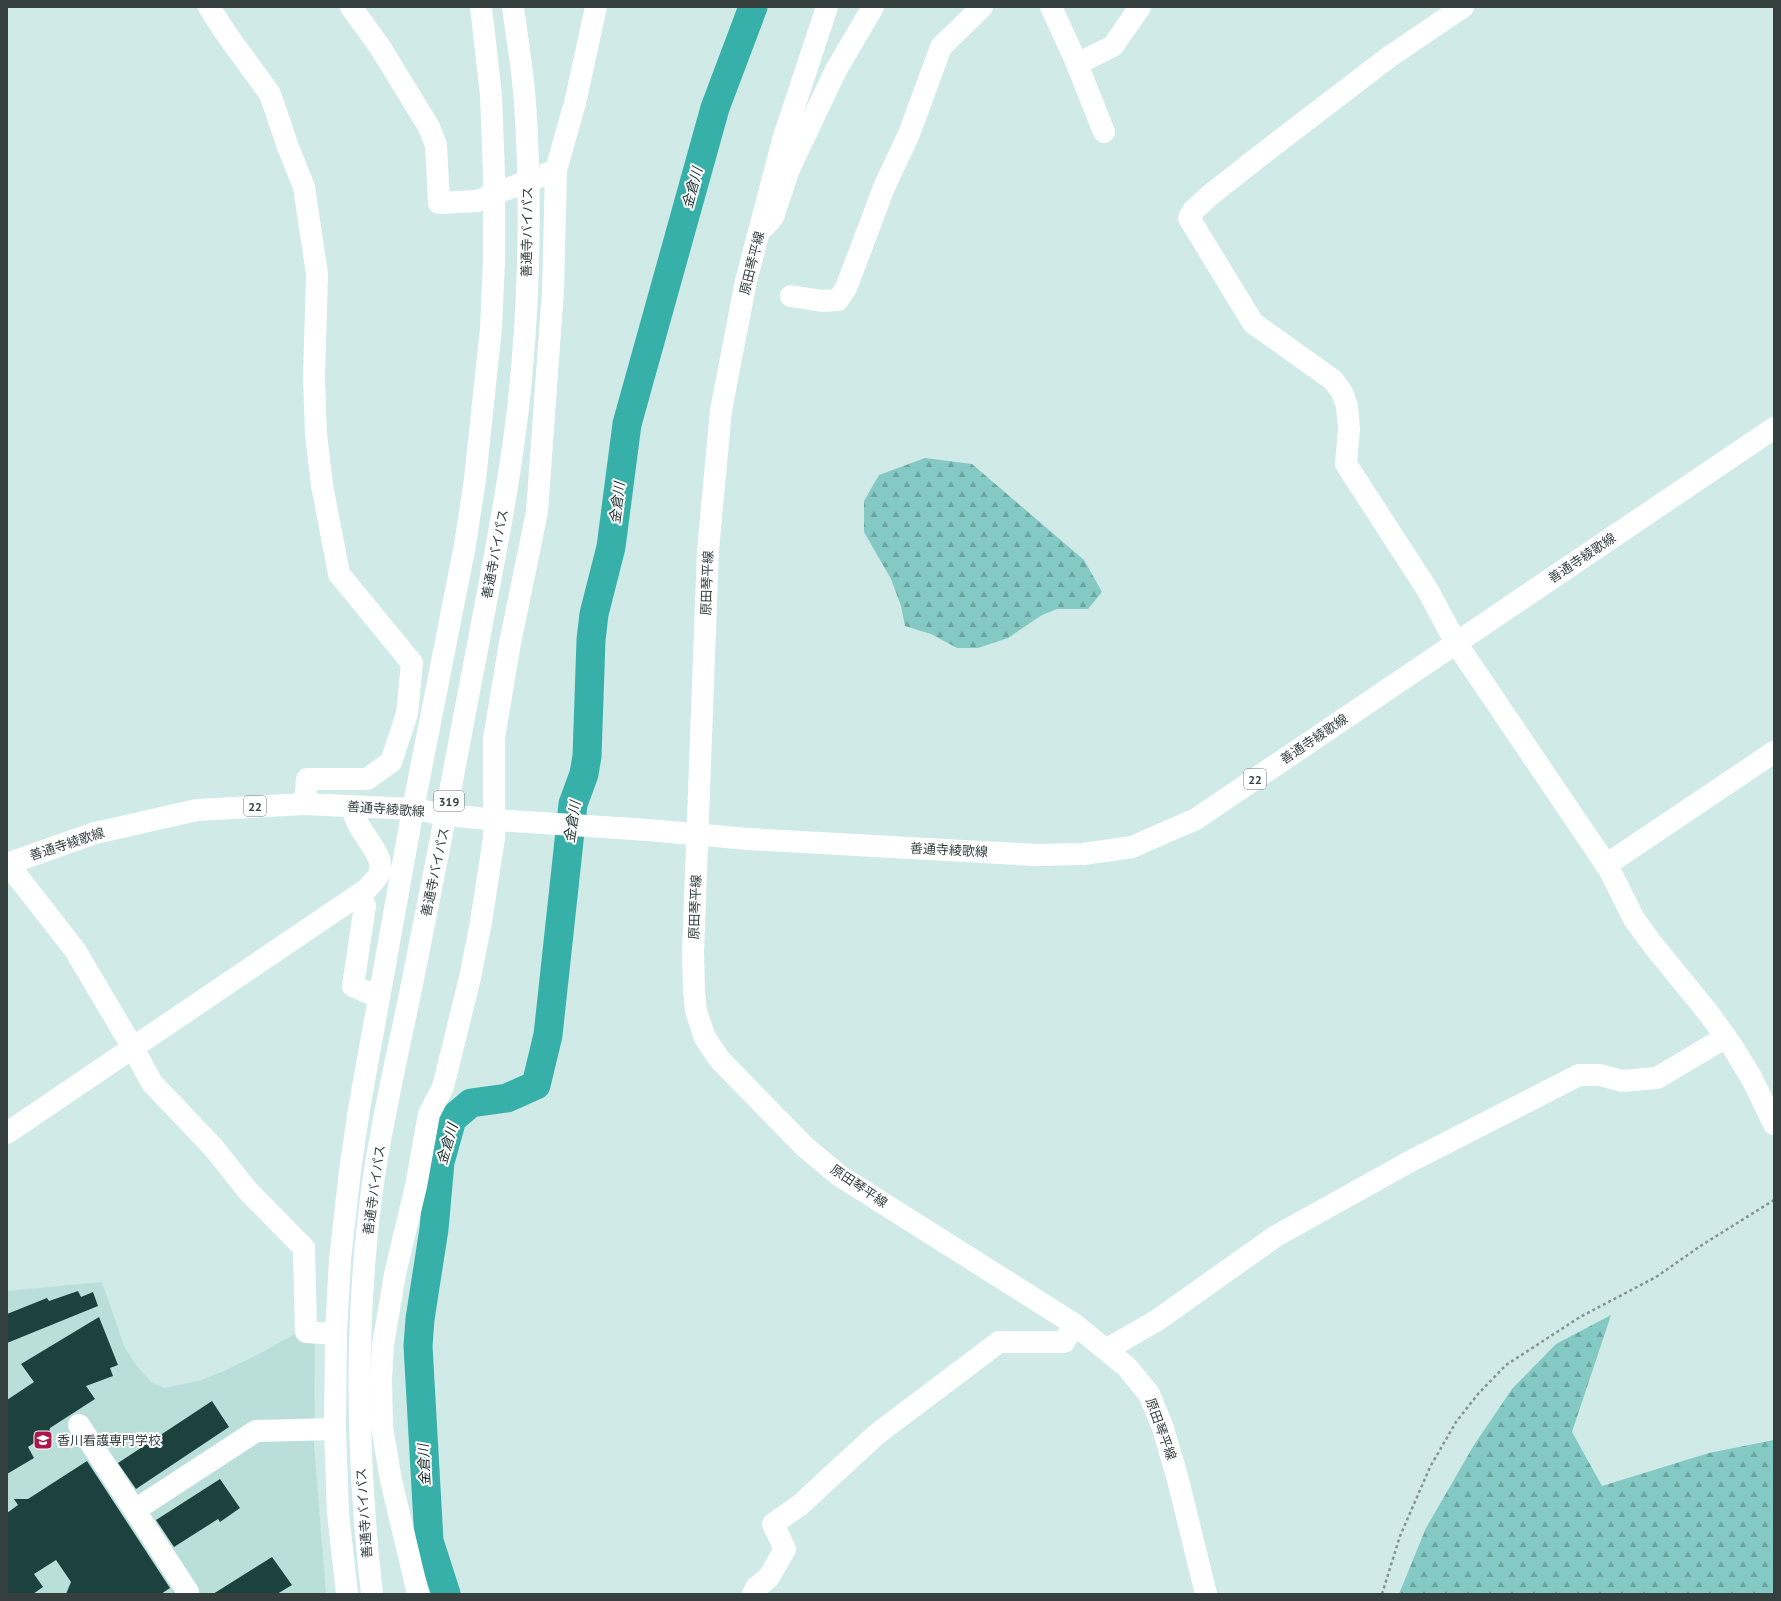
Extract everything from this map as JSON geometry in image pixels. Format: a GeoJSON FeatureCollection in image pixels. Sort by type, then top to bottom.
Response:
{"type":"FeatureCollection","features":[{"type":"Feature","properties":{"kind":"main road"},"geometry":{"type":"LineString","coordinates":[[209,7],[225,32],[270,94],[288,147],[304,187],[317,274],[314,378],[316,434],[325,499],[339,574],[412,663],[407,714],[391,762],[366,779],[307,779],[305,804]]}},
{"type":"Feature","properties":{"kind":"main road"},"geometry":{"type":"LineString","coordinates":[[351,7],[380,47],[429,127],[436,145],[439,203],[477,201],[556,170]]}},
{"type":"Feature","properties":{"kind":"main road","name":"善通寺バイパス"},"geometry":{"type":"LineString","coordinates":[[347,1594],[338,1513],[335,1429],[336,1334],[340,1259],[350,1171],[359,1109],[413,809],[465,545],[475,479],[491,328],[494,261],[494,194],[491,95],[482,7]]}},
{"type":"Feature","properties":{"kind":"main road","name":"善通寺バイパス"},"geometry":{"type":"LineString","coordinates":[[372,1594],[364,1528],[359,1438],[360,1337],[365,1258],[374,1176],[385,1115],[447,815],[508,486],[517,415],[524,335],[527,266],[527,182],[525,100],[513,7]]}},
{"type":"Feature","properties":{"kind":"main road"},"geometry":{"type":"LineString","coordinates":[[418,1594],[391,1480],[382,1427],[381,1379],[383,1345],[395,1274],[416,1186],[429,1114],[442,1087],[470,978],[482,922],[494,838],[502,821],[494,738],[510,643],[537,512],[552,290],[556,170],[575,103],[596,7]]}},
{"type":"Feature","properties":{"kind":"main road","name":"原田琴平線"},"geometry":{"type":"LineString","coordinates":[[827,7],[782,140],[746,281],[721,410],[708,550],[693,952],[696,1011],[705,1038],[720,1060],[805,1147],[840,1176],[1074,1324],[1128,1367],[1149,1394],[1157,1414],[1178,1480],[1206,1594]]}},
{"type":"Feature","properties":{"kind":"main road"},"geometry":{"type":"LineString","coordinates":[[759,232],[773,217],[789,169],[836,70],[873,7]]}},
{"type":"Feature","properties":{"kind":"main road"},"geometry":{"type":"LineString","coordinates":[[791,296],[822,301],[838,300],[846,288],[885,185],[909,134],[941,47],[982,7]]}},
{"type":"Feature","properties":{"kind":"main road"},"geometry":{"type":"LineString","coordinates":[[1051,7],[1077,64],[1104,132]]}},
{"type":"Feature","properties":{"kind":"main road"},"geometry":{"type":"LineString","coordinates":[[1077,64],[1113,46],[1140,7]]}},
{"type":"Feature","properties":{"kind":"main road"},"geometry":{"type":"LineString","coordinates":[[1464,7],[1389,56],[1273,145],[1209,196],[1193,211],[1189,218],[1253,323],[1333,380],[1342,392],[1347,406],[1349,429],[1346,464],[1427,589],[1456,643],[1606,865],[1634,919],[1653,945],[1710,1015],[1726,1038],[1751,1077],[1774,1124]]}},
{"type":"Feature","properties":{"kind":"main road","name":"善通寺綾歌線"},"geometry":{"type":"LineString","coordinates":[[7,864],[95,833],[197,810],[305,804],[413,809],[447,815],[502,821],[648,830],[748,839],[1036,854],[1083,854],[1132,847],[1196,819],[1774,428]]}},
{"type":"Feature","properties":{"kind":"main road"},"geometry":{"type":"LineString","coordinates":[[1606,865],[1774,752]]}},
{"type":"Feature","properties":{"kind":"main road"},"geometry":{"type":"LineString","coordinates":[[7,1133],[367,889],[380,873],[380,861],[358,826],[353,815],[353,806]]}},
{"type":"Feature","properties":{"kind":"main road"},"geometry":{"type":"LineString","coordinates":[[7,864],[76,950],[152,1083],[214,1147],[248,1191],[304,1248],[306,1332],[336,1334]]}},
{"type":"Feature","properties":{"kind":"main road"},"geometry":{"type":"LineString","coordinates":[[358,895],[365,906],[353,986],[379,997]]}},
{"type":"Feature","properties":{"kind":"main road"},"geometry":{"type":"LineString","coordinates":[[1107,1349],[1156,1321],[1276,1236],[1408,1162],[1579,1075],[1600,1075],[1622,1081],[1657,1078],[1726,1038]]}},
{"type":"Feature","properties":{"kind":"main road"},"geometry":{"type":"LineString","coordinates":[[753,1594],[756,1588],[769,1577],[785,1549],[774,1524],[800,1505],[877,1434],[999,1342],[1064,1342],[1074,1324]]}},
{"type":"Feature","properties":{"kind":"main road"},"geometry":{"type":"LineString","coordinates":[[79,1425],[188,1592]]}},
{"type":"Feature","properties":{"kind":"main road"},"geometry":{"type":"LineString","coordinates":[[135,1510],[256,1431],[335,1429]]}},
{"type":"Feature","properties":{"kind":"path"},"geometry":{"type":"LineString","coordinates":[[1382,1594],[1400,1536],[1430,1467],[1456,1422],[1478,1394],[1506,1365],[1580,1317],[1656,1277],[1774,1200]]}},
{"type":"Feature","properties":{"kind":"shaded area"},"geometry":{"type":"Polygon","coordinates":[[[102,1282],[124,1346],[136,1365],[152,1383],[165,1388],[198,1381],[222,1372],[261,1353],[302,1330],[315,1339],[314,1445],[326,1594],[7,1594],[7,1291],[102,1282]]]}},
{"type":"Feature","properties":{"kind":"green space"},"geometry":{"type":"Polygon","coordinates":[[[925,458],[972,464],[1084,560],[1102,592],[1088,609],[1057,609],[1042,615],[1008,638],[978,648],[957,648],[931,634],[905,626],[901,606],[891,579],[864,532],[864,501],[879,475],[925,458]]]}},
{"type":"Feature","properties":{"kind":"green space"},"geometry":{"type":"Polygon","coordinates":[[[1611,1315],[1572,1432],[1602,1486],[1709,1453],[1774,1440],[1774,1594],[1399,1594],[1426,1528],[1474,1445],[1512,1389],[1556,1344],[1611,1315]]]}},
{"type":"Feature","properties":{"kind":"building"},"geometry":{"type":"Polygon","coordinates":[[[78,1291],[81,1297],[93,1292],[98,1306],[7,1343],[7,1314],[47,1298],[49,1301],[78,1291]]]}},
{"type":"Feature","properties":{"kind":"building"},"geometry":{"type":"Polygon","coordinates":[[[99,1317],[118,1365],[110,1368],[113,1376],[86,1386],[95,1399],[50,1428],[49,1433],[28,1447],[34,1458],[7,1474],[7,1400],[34,1382],[21,1364],[99,1317]]]}},
{"type":"Feature","properties":{"kind":"building"},"geometry":{"type":"Polygon","coordinates":[[[212,1401],[229,1427],[136,1489],[118,1463],[212,1401]]]}},
{"type":"Feature","properties":{"kind":"building"},"geometry":{"type":"Polygon","coordinates":[[[87,1461],[170,1588],[161,1594],[66,1594],[71,1582],[56,1560],[34,1574],[43,1587],[33,1594],[7,1594],[7,1513],[18,1505],[14,1499],[28,1499],[87,1461]]]}},
{"type":"Feature","properties":{"kind":"building"},"geometry":{"type":"Polygon","coordinates":[[[220,1479],[240,1508],[220,1522],[218,1519],[174,1547],[156,1520],[220,1479]]]}},
{"type":"Feature","properties":{"kind":"building"},"geometry":{"type":"Polygon","coordinates":[[[272,1557],[292,1585],[277,1594],[213,1594],[272,1557]]]}},
{"type":"Feature","properties":{"kind":"waterway","name":"金倉川"},"geometry":{"type":"LineString","coordinates":[[446,1594],[429,1541],[418,1346],[420,1319],[434,1229],[440,1162],[452,1119],[471,1103],[507,1098],[536,1085],[548,1035],[573,804],[584,774],[587,756],[591,640],[594,614],[611,547],[627,424],[715,108],[753,7]]}},
{"type":"Feature","properties":{"kind":"place","name":"香川看護専門学校"},"geometry":{"type":"Point","coordinates":[43,1440]}}]}
